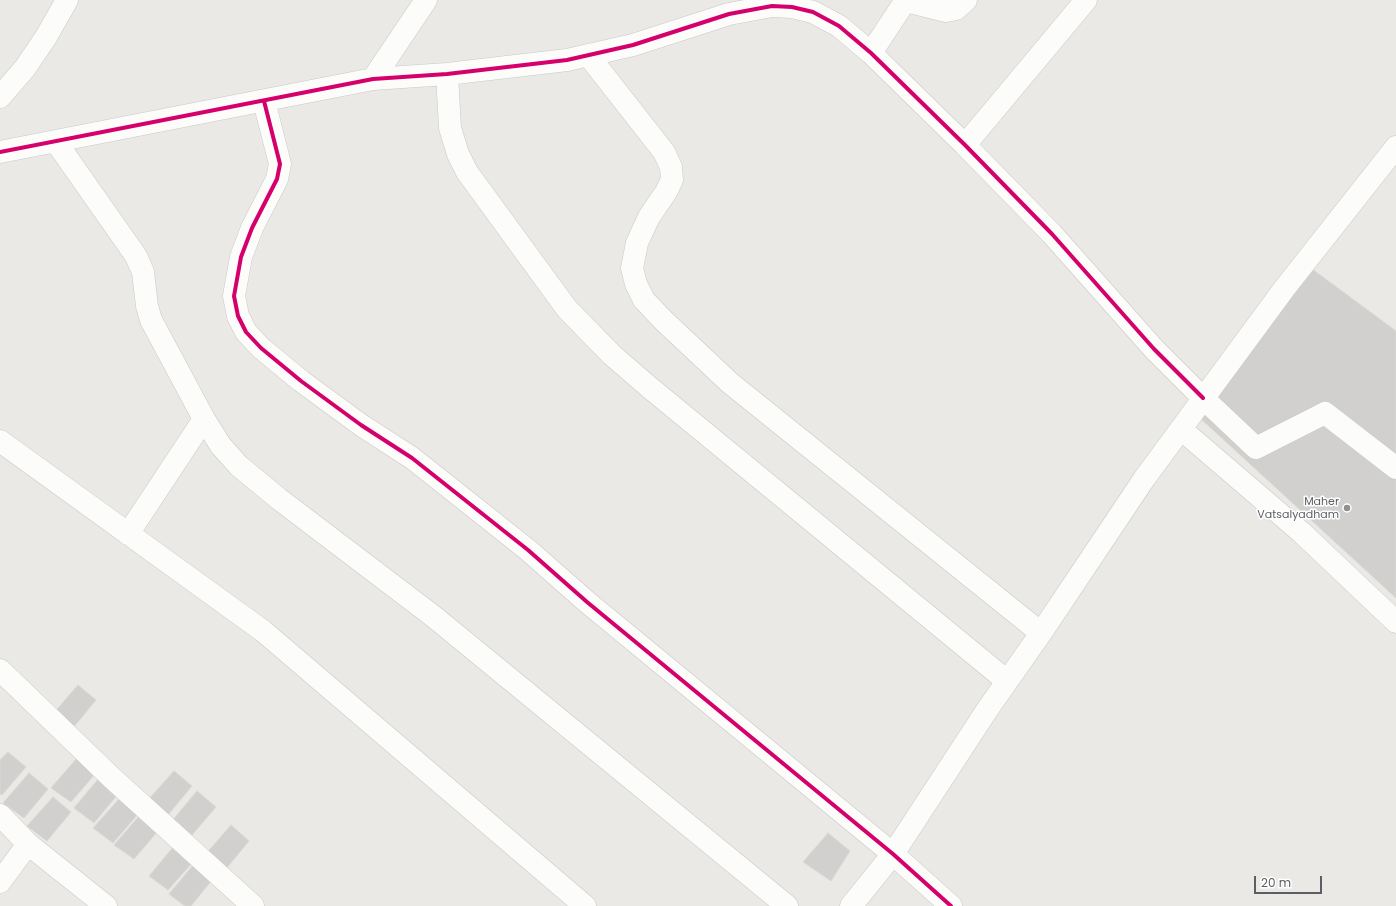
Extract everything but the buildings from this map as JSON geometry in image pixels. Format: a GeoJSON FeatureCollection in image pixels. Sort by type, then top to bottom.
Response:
{"type":"FeatureCollection","features":[{"type":"Feature","properties":{"kind":"street"},"geometry":{"type":"LineString","coordinates":[[0,97],[26,68],[67,0]]}},
{"type":"Feature","properties":{"kind":"street"},"geometry":{"type":"LineString","coordinates":[[373,79],[426,0]]}},
{"type":"Feature","properties":{"kind":"street"},"geometry":{"type":"LineString","coordinates":[[871,53],[906,1],[946,11],[956,9],[966,0]]}},
{"type":"Feature","properties":{"kind":"street"},"geometry":{"type":"LineString","coordinates":[[965,145],[1086,0]]}},
{"type":"Feature","properties":{"kind":"street"},"geometry":{"type":"LineString","coordinates":[[0,152],[373,79],[447,74],[567,60],[633,45],[768,3],[792,7],[813,12],[839,26],[871,53],[965,145],[1052,234],[1154,349],[1256,448],[1325,413],[1396,468]]}},
{"type":"Feature","properties":{"kind":"street"},"geometry":{"type":"LineString","coordinates":[[588,55],[664,152],[671,167],[672,180],[666,192],[649,217],[637,243],[632,268],[636,284],[644,300],[730,383],[1041,633]]}},
{"type":"Feature","properties":{"kind":"street"},"geometry":{"type":"LineString","coordinates":[[447,74],[450,128],[458,154],[466,172],[567,309],[612,355],[1007,681]]}},
{"type":"Feature","properties":{"kind":"street"},"geometry":{"type":"LineString","coordinates":[[264,101],[280,164],[277,179],[252,228],[241,257],[234,296],[238,316],[246,332],[261,348],[301,381],[361,425],[412,458],[528,550],[593,607],[893,854],[951,906]]}},
{"type":"Feature","properties":{"kind":"street"},"geometry":{"type":"LineString","coordinates":[[56,142],[136,256],[143,272],[147,306],[151,320],[204,419],[222,446],[239,466],[279,499],[434,616],[787,906]]}},
{"type":"Feature","properties":{"kind":"street"},"geometry":{"type":"LineString","coordinates":[[851,906],[893,854],[1115,521],[1182,430],[1203,398],[1316,247],[1396,147]]}},
{"type":"Feature","properties":{"kind":"street"},"geometry":{"type":"LineString","coordinates":[[128,534],[204,419]]}},
{"type":"Feature","properties":{"kind":"street"},"geometry":{"type":"LineString","coordinates":[[1182,430],[1301,532],[1396,622]]}},
{"type":"Feature","properties":{"kind":"street"},"geometry":{"type":"LineString","coordinates":[[0,441],[263,631],[585,906]]}},
{"type":"Feature","properties":{"kind":"street"},"geometry":{"type":"LineString","coordinates":[[0,670],[112,778],[253,906]]}},
{"type":"Feature","properties":{"kind":"street"},"geometry":{"type":"LineString","coordinates":[[0,815],[28,844],[106,906]]}},
{"type":"Feature","properties":{"kind":"street"},"geometry":{"type":"LineString","coordinates":[[0,882],[28,844]]}},
{"type":"Feature","properties":{"kind":"cycle path"},"geometry":{"type":"LineString","coordinates":[[0,152],[373,79],[447,74],[567,60],[633,45],[729,14],[772,6],[792,7],[813,12],[839,26],[871,53],[965,145],[1052,234],[1154,349],[1203,398]]}},
{"type":"Feature","properties":{"kind":"cycle path"},"geometry":{"type":"LineString","coordinates":[[264,101],[280,164],[277,179],[252,228],[241,257],[234,296],[238,316],[246,332],[261,348],[301,381],[361,425],[412,458],[528,550],[587,602],[893,854],[951,906]]}},
{"type":"Feature","properties":{"kind":"place","name":"Maher Vatsalyadham"},"geometry":{"type":"Point","coordinates":[1347,508]}}]}
